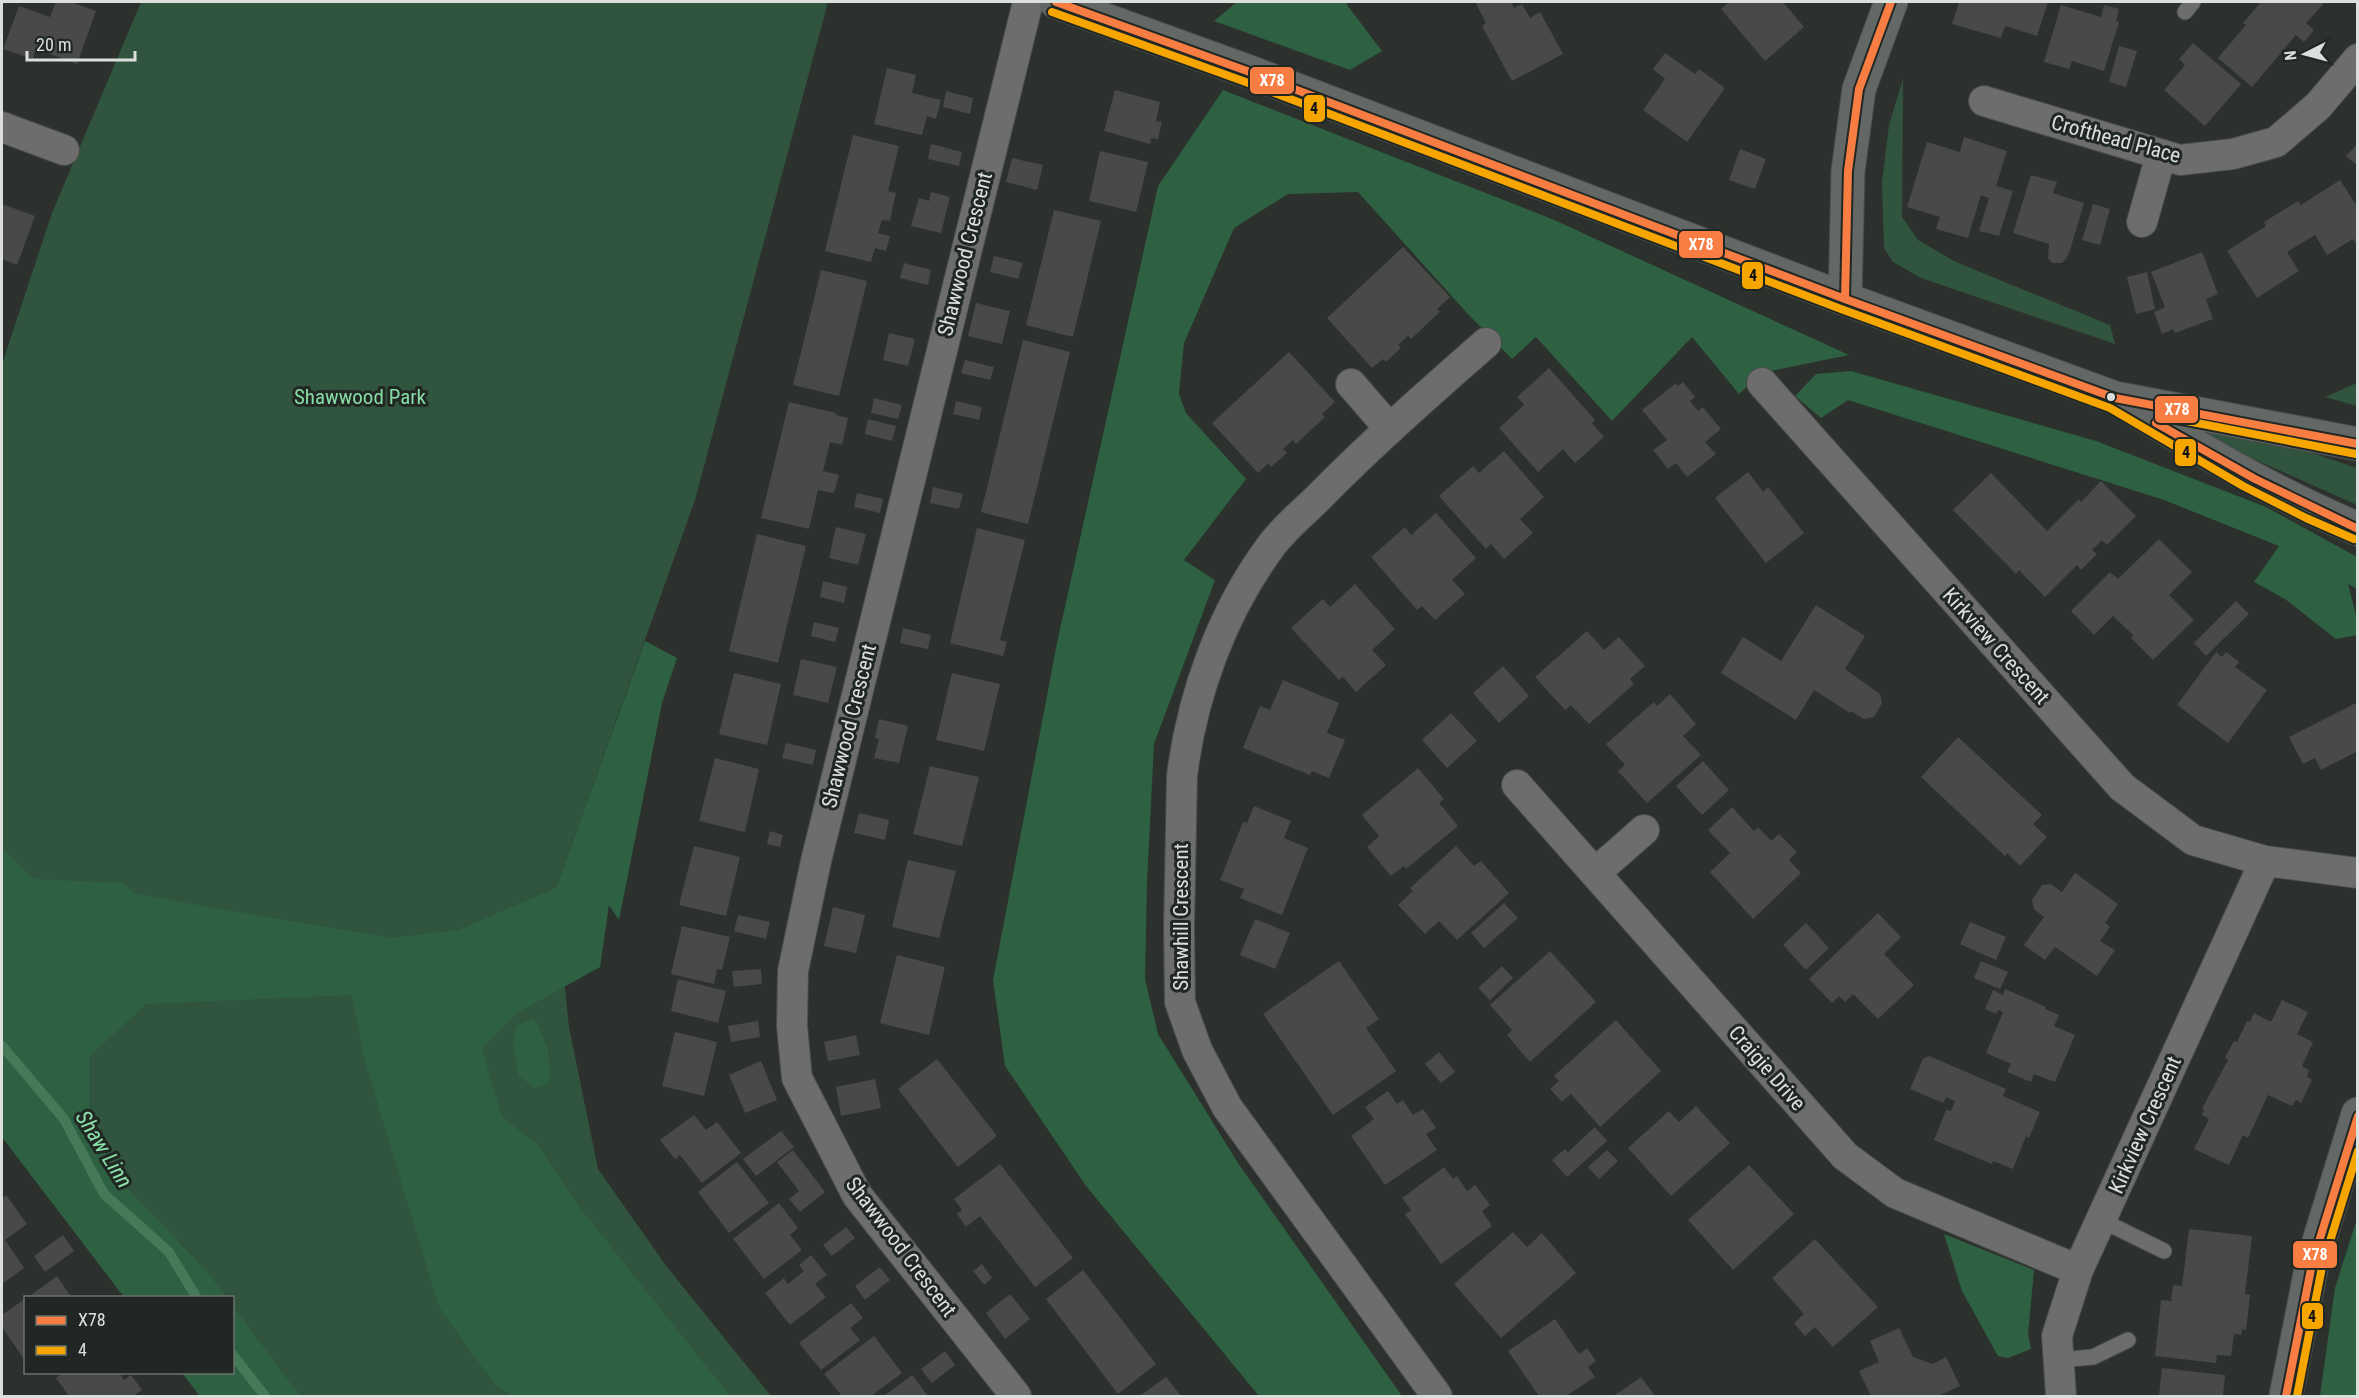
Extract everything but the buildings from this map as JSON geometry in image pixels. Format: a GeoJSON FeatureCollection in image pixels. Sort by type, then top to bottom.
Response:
{"type":"FeatureCollection","features":[{"type":"Feature","properties":{"kind":"street","name":"Shawwood Crescent"},"geometry":{"type":"LineString","coordinates":[[1016,1396],[857,1195],[797,1078],[792,1026],[793,971],[816,861],[1028,2]]}},
{"type":"Feature","properties":{"kind":"street"},"geometry":{"type":"LineString","coordinates":[[1056,2],[1247,71],[1845,299],[2115,398],[2358,444]]}},
{"type":"Feature","properties":{"kind":"street"},"geometry":{"type":"LineString","coordinates":[[1845,299],[1848,171],[1859,89],[1891,2]]}},
{"type":"Feature","properties":{"kind":"street","name":"Crofthead Place"},"geometry":{"type":"LineString","coordinates":[[1984,100],[2180,160],[2233,154],[2276,142],[2318,106],[2358,58]]}},
{"type":"Feature","properties":{"kind":"street"},"geometry":{"type":"LineString","coordinates":[[2,127],[64,150]]}},
{"type":"Feature","properties":{"kind":"street"},"geometry":{"type":"LineString","coordinates":[[2142,222],[2161,154]]}},
{"type":"Feature","properties":{"kind":"street","name":"Shawhill Crescent"},"geometry":{"type":"LineString","coordinates":[[1437,1396],[1227,1107],[1197,1050],[1180,1002],[1182,776],[1184,758],[1203,682],[1231,609],[1272,545],[1344,471],[1486,343]]}},
{"type":"Feature","properties":{"kind":"street","name":"Kirkview Crescent"},"geometry":{"type":"LineString","coordinates":[[1762,383],[2122,787],[2193,840],[2265,861],[2358,873]]}},
{"type":"Feature","properties":{"kind":"street"},"geometry":{"type":"LineString","coordinates":[[1351,384],[1390,429]]}},
{"type":"Feature","properties":{"kind":"street"},"geometry":{"type":"LineString","coordinates":[[2115,398],[2248,477],[2311,509],[2358,529]]}},
{"type":"Feature","properties":{"kind":"street","name":"Craigie Drive"},"geometry":{"type":"LineString","coordinates":[[1517,784],[1845,1156],[1896,1193],[2078,1270]]}},
{"type":"Feature","properties":{"kind":"street"},"geometry":{"type":"LineString","coordinates":[[1596,873],[1644,830]]}},
{"type":"Feature","properties":{"kind":"street","name":"Kirkview Crescent"},"geometry":{"type":"LineString","coordinates":[[2061,1396],[2057,1336],[2078,1270],[2265,861]]}},
{"type":"Feature","properties":{"kind":"street"},"geometry":{"type":"LineString","coordinates":[[2286,1396],[2312,1264],[2358,1114]]}},
{"type":"Feature","properties":{"kind":"lane"},"geometry":{"type":"LineString","coordinates":[[2101,1220],[2164,1251]]}},
{"type":"Feature","properties":{"kind":"lane"},"geometry":{"type":"LineString","coordinates":[[2059,1360],[2093,1357],[2128,1340]]}},
{"type":"Feature","properties":{"kind":"green space","name":"Shawwood Park"},"geometry":{"type":"Polygon","coordinates":[[[141,2],[828,2],[695,500],[555,891],[569,1027],[598,1169],[667,1267],[771,1396],[200,1396],[183,1374],[234,1374],[234,1296],[123,1296],[2,1137],[2,364],[52,213],[141,2]]]}},
{"type":"Feature","properties":{"kind":"green space"},"geometry":{"type":"Polygon","coordinates":[[[1237,2],[1347,2],[1382,51],[1350,70],[1214,21],[1237,2]]]}},
{"type":"Feature","properties":{"kind":"green space"},"geometry":{"type":"Polygon","coordinates":[[[1903,79],[1902,217],[1918,240],[1956,262],[2110,325],[2115,344],[1921,278],[1893,262],[1884,248],[1882,183],[1889,125],[1903,79]]]}},
{"type":"Feature","properties":{"kind":"green space"},"geometry":{"type":"Polygon","coordinates":[[[1223,90],[1552,219],[1849,355],[1761,373],[1739,394],[1692,337],[1612,421],[1536,337],[1512,359],[1467,313],[1358,192],[1288,194],[1234,228],[1184,343],[1179,394],[1186,413],[1246,479],[1184,560],[1215,580],[1154,744],[1145,979],[1158,1034],[1238,1163],[1402,1396],[1259,1396],[1086,1186],[1005,1066],[993,980],[1057,643],[1158,186],[1223,90]]]}},
{"type":"Feature","properties":{"kind":"green space"},"geometry":{"type":"Polygon","coordinates":[[[1851,371],[2096,441],[2266,507],[2357,557],[2357,589],[2348,584],[2357,619],[2357,635],[2336,639],[2285,599],[2254,582],[2279,546],[2164,500],[1848,400],[1821,418],[1795,396],[1816,374],[1851,371]]]}},
{"type":"Feature","properties":{"kind":"green space"},"geometry":{"type":"Polygon","coordinates":[[[2357,383],[2357,406],[2325,397],[2357,383]]]}},
{"type":"Feature","properties":{"kind":"green space"},"geometry":{"type":"Polygon","coordinates":[[[2182,427],[2264,437],[2357,468],[2357,505],[2182,427]]]}},
{"type":"Feature","properties":{"kind":"green space"},"geometry":{"type":"Polygon","coordinates":[[[645,641],[677,658],[662,703],[619,920],[609,905],[600,967],[519,1012],[482,1049],[502,1117],[537,1144],[580,1208],[730,1396],[513,1396],[495,1385],[439,1307],[364,1058],[352,995],[146,1004],[89,1057],[89,1121],[118,1178],[209,1274],[225,1296],[123,1296],[2,1137],[2,847],[33,879],[123,883],[135,894],[390,938],[458,930],[556,888],[645,641]]]}},
{"type":"Feature","properties":{"kind":"green space"},"geometry":{"type":"Polygon","coordinates":[[[534,1018],[548,1049],[550,1082],[535,1088],[519,1076],[513,1048],[516,1026],[534,1018]]]}},
{"type":"Feature","properties":{"kind":"green space"},"geometry":{"type":"Polygon","coordinates":[[[2357,1219],[2357,1396],[2320,1396],[2335,1288],[2357,1219]]]}},
{"type":"Feature","properties":{"kind":"green space"},"geometry":{"type":"Polygon","coordinates":[[[1944,1234],[2034,1270],[2028,1334],[2031,1349],[2008,1358],[1998,1356],[1962,1291],[1944,1234]]]}},
{"type":"Feature","properties":{"kind":"green space"},"geometry":{"type":"Polygon","coordinates":[[[234,1307],[300,1396],[200,1396],[183,1374],[234,1374],[234,1307]]]}},
{"type":"Feature","properties":{"kind":"waterway","name":"Shaw Linn"},"geometry":{"type":"LineString","coordinates":[[2,1046],[64,1119],[104,1194],[169,1252],[196,1296]]}},
{"type":"Feature","properties":{"kind":"waterway","name":"Shaw Linn"},"geometry":{"type":"LineString","coordinates":[[234,1357],[265,1396]]}},
{"type":"Feature","properties":{"kind":"transit line","name":"X78"},"geometry":{"type":"LineString","coordinates":[[1056,2],[1247,71],[1845,299],[2115,398],[2358,444]]}},
{"type":"Feature","properties":{"kind":"transit line","name":"X78"},"geometry":{"type":"LineString","coordinates":[[1845,299],[1848,171],[1859,89],[1891,2]]}},
{"type":"Feature","properties":{"kind":"transit line","name":"4"},"geometry":{"type":"LineString","coordinates":[[1052,12],[1243,81],[1841,309],[2110,408],[2243,486],[2354,539]]}},
{"type":"Feature","properties":{"kind":"transit line","name":"4"},"geometry":{"type":"LineString","coordinates":[[2161,416],[2356,454]]}},
{"type":"Feature","properties":{"kind":"transit line","name":"X78"},"geometry":{"type":"LineString","coordinates":[[2156,423],[2255,479],[2358,529]]}},
{"type":"Feature","properties":{"kind":"transit line","name":"X78"},"geometry":{"type":"LineString","coordinates":[[2286,1396],[2312,1264],[2358,1116]]}},
{"type":"Feature","properties":{"kind":"transit line","name":"4"},"geometry":{"type":"LineString","coordinates":[[2297,1396],[2322,1267],[2358,1151]]}}]}
